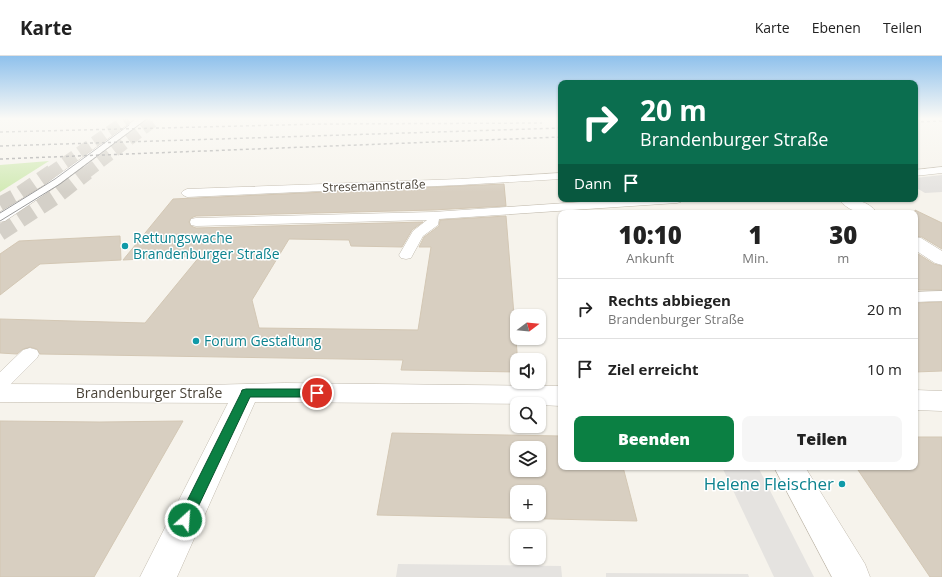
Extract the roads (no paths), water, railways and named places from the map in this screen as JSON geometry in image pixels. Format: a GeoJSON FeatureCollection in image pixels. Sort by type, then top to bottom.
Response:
{"type":"FeatureCollection","features":[{"type":"Feature","properties":{"kind":"street"},"geometry":{"type":"LineString","coordinates":[[852,202],[864,210]]}},
{"type":"Feature","properties":{"kind":"street"},"geometry":{"type":"LineString","coordinates":[[918,244],[942,259]]}},
{"type":"Feature","properties":{"kind":"street","name":"Brandenburger Straße"},"geometry":{"type":"LineString","coordinates":[[0,392],[558,396]]}},
{"type":"Feature","properties":{"kind":"street"},"geometry":{"type":"LineString","coordinates":[[158,577],[246,393]]}},
{"type":"Feature","properties":{"kind":"street"},"geometry":{"type":"LineString","coordinates":[[918,400],[942,401]]}},
{"type":"Feature","properties":{"kind":"street"},"geometry":{"type":"LineString","coordinates":[[791,470],[852,577]]}},
{"type":"Feature","properties":{"kind":"lane"},"geometry":{"type":"LineString","coordinates":[[0,218],[46,188],[108,143]]}},
{"type":"Feature","properties":{"kind":"lane"},"geometry":{"type":"LineString","coordinates":[[918,173],[942,170]]}},
{"type":"Feature","properties":{"kind":"lane","name":"Stresemannstraße"},"geometry":{"type":"LineString","coordinates":[[187,192],[460,182],[558,176]]}},
{"type":"Feature","properties":{"kind":"lane"},"geometry":{"type":"LineString","coordinates":[[196,222],[433,216],[634,202]]}},
{"type":"Feature","properties":{"kind":"lane"},"geometry":{"type":"LineString","coordinates":[[406,255],[418,234],[433,222],[433,216]]}},
{"type":"Feature","properties":{"kind":"lane"},"geometry":{"type":"LineString","coordinates":[[918,297],[942,296]]}},
{"type":"Feature","properties":{"kind":"lane"},"geometry":{"type":"LineString","coordinates":[[0,383],[30,354]]}},
{"type":"Feature","properties":{"kind":"tunnel"},"geometry":{"type":"LineString","coordinates":[[50,173],[93,143]]}},
{"type":"Feature","properties":{"kind":"tunnel"},"geometry":{"type":"LineString","coordinates":[[86,173],[124,143]]}},
{"type":"Feature","properties":{"kind":"tunnel"},"geometry":{"type":"LineString","coordinates":[[0,205],[20,194],[52,172]]}},
{"type":"Feature","properties":{"kind":"tunnel"},"geometry":{"type":"LineString","coordinates":[[0,233],[55,197],[87,172]]}},
{"type":"Feature","properties":{"kind":"tram line"},"geometry":{"type":"LineString","coordinates":[[0,213],[55,179],[104,143]]}},
{"type":"Feature","properties":{"kind":"tram line"},"geometry":{"type":"LineString","coordinates":[[0,221],[60,184],[114,143]]}},
{"type":"Feature","properties":{"kind":"railway"},"geometry":{"type":"LineString","coordinates":[[0,146],[84,143]]}},
{"type":"Feature","properties":{"kind":"railway"},"geometry":{"type":"LineString","coordinates":[[0,159],[400,143]]}},
{"type":"Feature","properties":{"kind":"place","name":"Rettungswache Brandenburger Straße"},"geometry":{"type":"Point","coordinates":[125,246]}},
{"type":"Feature","properties":{"kind":"place","name":"Forum Gestaltung"},"geometry":{"type":"Point","coordinates":[196,341]}},
{"type":"Feature","properties":{"kind":"place","name":"Helene Fleischer"},"geometry":{"type":"Point","coordinates":[842,484]}}]}
